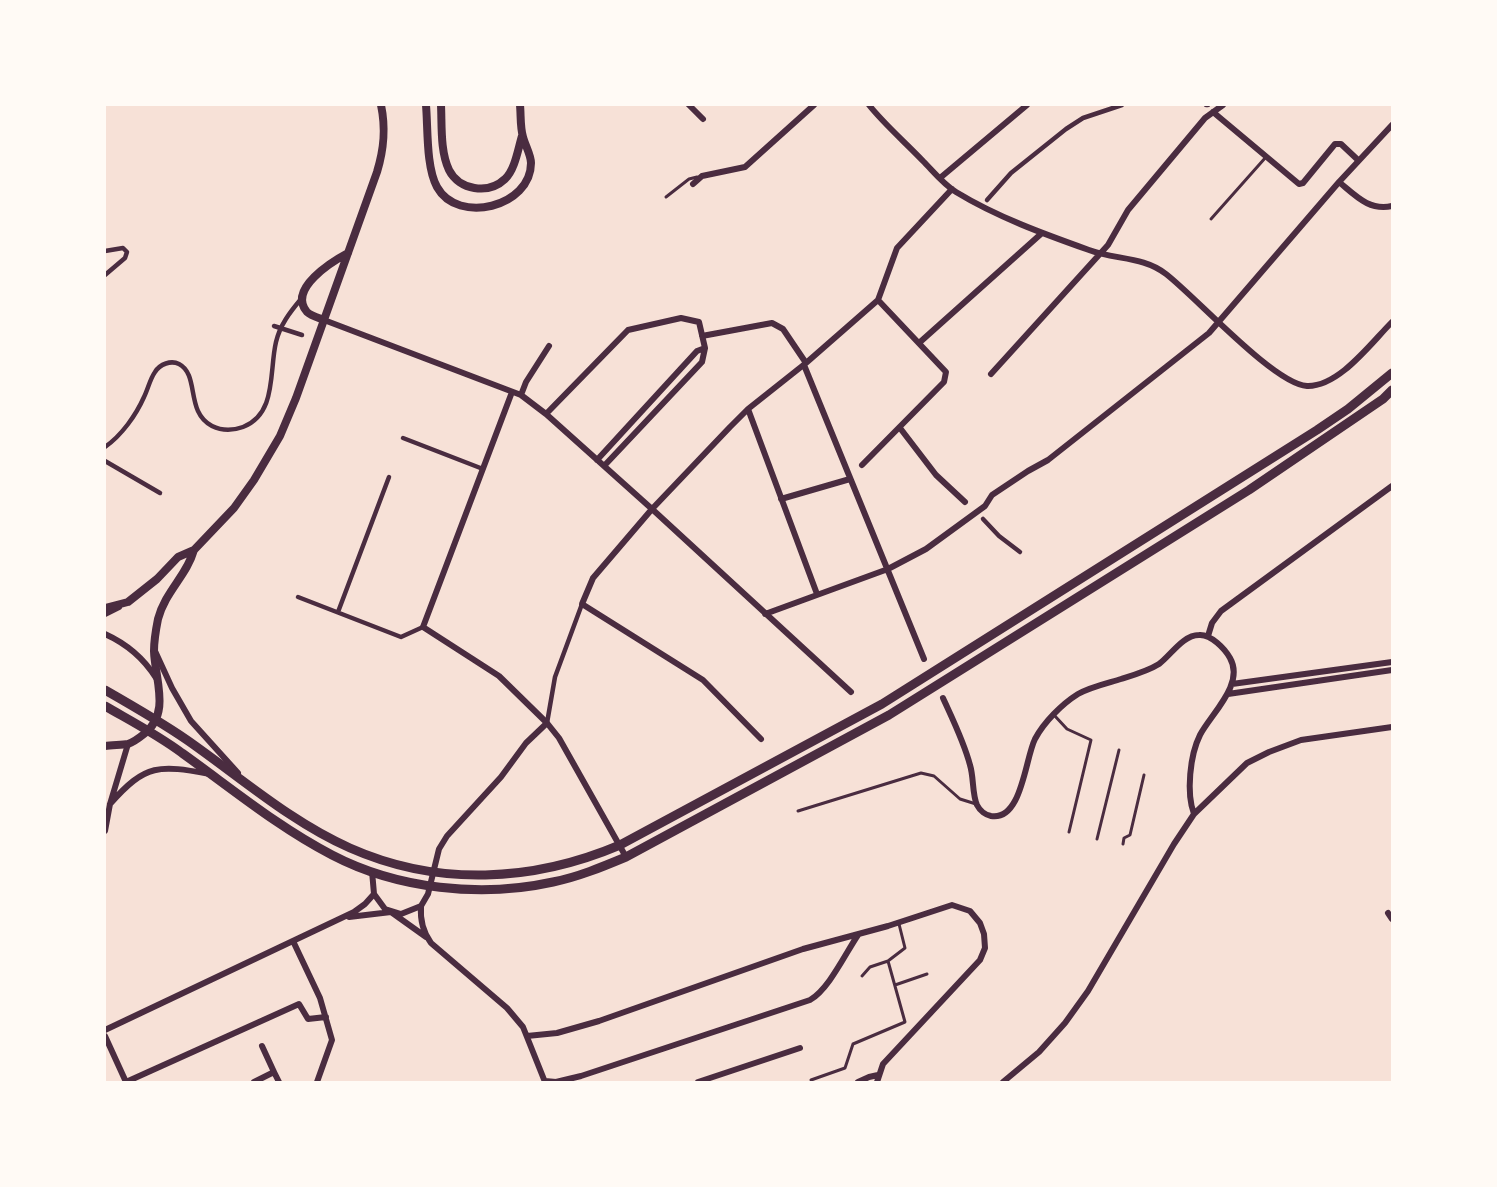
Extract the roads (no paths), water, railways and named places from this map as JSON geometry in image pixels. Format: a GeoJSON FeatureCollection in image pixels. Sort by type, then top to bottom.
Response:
{"type":"FeatureCollection","features":[{"type":"Feature","properties":{"kind":"main road"},"geometry":{"type":"LineString","coordinates":[[105,690],[157,720],[314,829],[349,848],[399,866],[433,873],[469,876],[516,875],[548,869],[592,857],[620,845],[882,704],[1317,430],[1356,403],[1392,373]]}},
{"type":"Feature","properties":{"kind":"main road"},"geometry":{"type":"LineString","coordinates":[[105,706],[148,730],[306,840],[333,856],[372,872],[430,886],[468,890],[520,888],[553,882],[586,873],[626,857],[889,715],[1249,490],[1383,399],[1392,390]]}},
{"type":"Feature","properties":{"kind":"street"},"geometry":{"type":"LineString","coordinates":[[105,614],[128,602],[157,579],[178,557],[194,550],[234,508],[251,485],[280,436],[296,398],[382,158],[385,132],[381,105]]}},
{"type":"Feature","properties":{"kind":"street"},"geometry":{"type":"LineString","coordinates":[[426,105],[431,163],[437,186],[445,196],[467,207],[481,208],[497,205],[510,198],[529,174],[531,162],[522,135],[520,105]]}},
{"type":"Feature","properties":{"kind":"street"},"geometry":{"type":"LineString","coordinates":[[441,105],[444,155],[450,170],[463,185],[483,189],[506,179],[511,171],[522,135]]}},
{"type":"Feature","properties":{"kind":"street"},"geometry":{"type":"LineString","coordinates":[[689,105],[703,119]]}},
{"type":"Feature","properties":{"kind":"street"},"geometry":{"type":"LineString","coordinates":[[693,184],[702,176],[745,167],[814,105]]}},
{"type":"Feature","properties":{"kind":"street"},"geometry":{"type":"LineString","coordinates":[[869,105],[952,189],[1042,233],[1099,254],[1145,262],[1165,273],[1218,322],[1290,381],[1304,386],[1326,383],[1340,375],[1392,322]]}},
{"type":"Feature","properties":{"kind":"street"},"geometry":{"type":"LineString","coordinates":[[940,178],[1027,105]]}},
{"type":"Feature","properties":{"kind":"street"},"geometry":{"type":"LineString","coordinates":[[987,201],[1017,168],[1072,125],[1083,118],[1122,105]]}},
{"type":"Feature","properties":{"kind":"street"},"geometry":{"type":"LineString","coordinates":[[991,374],[1107,245],[1128,210],[1205,118],[1223,105]]}},
{"type":"Feature","properties":{"kind":"street"},"geometry":{"type":"LineString","coordinates":[[1213,112],[1299,184],[1303,183],[1335,144],[1341,144],[1358,160]]}},
{"type":"Feature","properties":{"kind":"street"},"geometry":{"type":"LineString","coordinates":[[765,614],[888,569],[926,549],[985,506],[992,495],[1048,460],[1209,333],[1358,160],[1392,125]]}},
{"type":"Feature","properties":{"kind":"street"},"geometry":{"type":"LineString","coordinates":[[1339,182],[1370,206],[1379,208],[1392,206]]}},
{"type":"Feature","properties":{"kind":"street"},"geometry":{"type":"LineString","coordinates":[[427,938],[420,919],[421,906],[428,894],[439,849],[447,836],[501,777],[526,743],[547,723],[555,676],[593,578],[652,509],[748,409],[805,364],[878,300],[897,248],[952,189]]}},
{"type":"Feature","properties":{"kind":"street"},"geometry":{"type":"LineString","coordinates":[[919,343],[1042,233]]}},
{"type":"Feature","properties":{"kind":"street"},"geometry":{"type":"LineString","coordinates":[[105,251],[123,248],[127,252],[125,258],[105,275]]}},
{"type":"Feature","properties":{"kind":"street"},"geometry":{"type":"LineString","coordinates":[[348,253],[327,264],[316,273],[303,297],[306,311],[324,320],[521,395],[546,414],[652,509],[851,692]]}},
{"type":"Feature","properties":{"kind":"street"},"geometry":{"type":"LineString","coordinates":[[105,447],[120,435],[143,400],[156,370],[170,362],[177,362],[187,370],[196,407],[200,416],[208,424],[227,430],[249,425],[264,408],[269,396],[276,343],[281,328],[288,314],[303,297]]}},
{"type":"Feature","properties":{"kind":"street"},"geometry":{"type":"LineString","coordinates":[[862,465],[944,382],[946,372],[878,300]]}},
{"type":"Feature","properties":{"kind":"street"},"geometry":{"type":"LineString","coordinates":[[546,414],[628,330],[681,318],[699,322],[705,348],[702,362],[604,466]]}},
{"type":"Feature","properties":{"kind":"street"},"geometry":{"type":"LineString","coordinates":[[702,336],[772,323],[783,329],[805,364],[924,659]]}},
{"type":"Feature","properties":{"kind":"street"},"geometry":{"type":"LineString","coordinates":[[274,326],[302,335]]}},
{"type":"Feature","properties":{"kind":"street"},"geometry":{"type":"LineString","coordinates":[[521,395],[526,382],[549,346]]}},
{"type":"Feature","properties":{"kind":"street"},"geometry":{"type":"LineString","coordinates":[[597,460],[697,351],[705,348]]}},
{"type":"Feature","properties":{"kind":"street"},"geometry":{"type":"LineString","coordinates":[[298,597],[401,637],[423,627],[512,392]]}},
{"type":"Feature","properties":{"kind":"street"},"geometry":{"type":"LineString","coordinates":[[748,409],[817,594]]}},
{"type":"Feature","properties":{"kind":"street"},"geometry":{"type":"LineString","coordinates":[[900,428],[936,475],[965,502]]}},
{"type":"Feature","properties":{"kind":"street"},"geometry":{"type":"LineString","coordinates":[[403,438],[483,469]]}},
{"type":"Feature","properties":{"kind":"street"},"geometry":{"type":"LineString","coordinates":[[105,461],[160,493]]}},
{"type":"Feature","properties":{"kind":"street"},"geometry":{"type":"LineString","coordinates":[[338,612],[389,477]]}},
{"type":"Feature","properties":{"kind":"street"},"geometry":{"type":"LineString","coordinates":[[781,499],[850,479]]}},
{"type":"Feature","properties":{"kind":"street"},"geometry":{"type":"LineString","coordinates":[[1208,636],[1212,623],[1221,611],[1392,486]]}},
{"type":"Feature","properties":{"kind":"street"},"geometry":{"type":"LineString","coordinates":[[983,519],[1020,552]]}},
{"type":"Feature","properties":{"kind":"street"},"geometry":{"type":"LineString","coordinates":[[105,746],[128,744],[148,730],[157,720],[161,699],[156,679],[154,650],[158,618],[170,589],[190,564],[194,550]]}},
{"type":"Feature","properties":{"kind":"street"},"geometry":{"type":"LineString","coordinates":[[105,608],[128,602]]}},
{"type":"Feature","properties":{"kind":"street"},"geometry":{"type":"LineString","coordinates":[[582,604],[703,680],[761,739]]}},
{"type":"Feature","properties":{"kind":"street"},"geometry":{"type":"LineString","coordinates":[[423,627],[499,676],[547,723],[559,738],[626,857]]}},
{"type":"Feature","properties":{"kind":"street"},"geometry":{"type":"LineString","coordinates":[[105,633],[120,640],[140,656],[156,679]]}},
{"type":"Feature","properties":{"kind":"street"},"geometry":{"type":"LineString","coordinates":[[943,698],[966,751],[977,804],[982,812],[990,816],[1000,816],[1010,810],[1016,800],[1034,740],[1048,719],[1079,693],[1137,674],[1159,664],[1192,636],[1200,634],[1208,636],[1232,661],[1233,672],[1228,694],[1201,733],[1193,754],[1189,797],[1194,814]]}},
{"type":"Feature","properties":{"kind":"street"},"geometry":{"type":"LineString","coordinates":[[154,650],[191,721],[249,785]]}},
{"type":"Feature","properties":{"kind":"street"},"geometry":{"type":"LineString","coordinates":[[1232,684],[1392,662]]}},
{"type":"Feature","properties":{"kind":"street"},"geometry":{"type":"LineString","coordinates":[[1228,694],[1392,670]]}},
{"type":"Feature","properties":{"kind":"street"},"geometry":{"type":"LineString","coordinates":[[1003,1082],[1039,1052],[1077,1008],[1194,814],[1247,763],[1269,752],[1319,736],[1392,727]]}},
{"type":"Feature","properties":{"kind":"street"},"geometry":{"type":"LineString","coordinates":[[105,831],[110,804],[128,744]]}},
{"type":"Feature","properties":{"kind":"street"},"geometry":{"type":"LineString","coordinates":[[110,804],[128,784],[147,772],[163,768],[210,774]]}},
{"type":"Feature","properties":{"kind":"street"},"geometry":{"type":"LineString","coordinates":[[372,872],[374,894],[381,905],[427,938],[507,1008],[523,1027],[545,1081],[556,1082],[581,1076],[810,1000],[818,996],[858,935]]}},
{"type":"Feature","properties":{"kind":"street"},"geometry":{"type":"LineString","coordinates":[[105,1030],[341,918],[360,908],[374,894]]}},
{"type":"Feature","properties":{"kind":"street"},"geometry":{"type":"LineString","coordinates":[[527,1036],[557,1033],[599,1021],[803,949],[858,935],[952,904],[970,911],[980,923],[985,940],[983,955],[883,1064],[877,1079],[868,1077],[858,1082]]}},
{"type":"Feature","properties":{"kind":"street"},"geometry":{"type":"LineString","coordinates":[[341,918],[391,912],[401,914],[421,906]]}},
{"type":"Feature","properties":{"kind":"street"},"geometry":{"type":"LineString","coordinates":[[1388,913],[1392,919]]}},
{"type":"Feature","properties":{"kind":"street"},"geometry":{"type":"LineString","coordinates":[[293,941],[320,998],[332,1040],[317,1082]]}},
{"type":"Feature","properties":{"kind":"street"},"geometry":{"type":"LineString","coordinates":[[105,1036],[126,1082],[299,1004],[308,1019],[326,1017]]}},
{"type":"Feature","properties":{"kind":"street"},"geometry":{"type":"LineString","coordinates":[[262,1046],[279,1082]]}},
{"type":"Feature","properties":{"kind":"street"},"geometry":{"type":"LineString","coordinates":[[698,1082],[800,1048]]}},
{"type":"Feature","properties":{"kind":"street"},"geometry":{"type":"LineString","coordinates":[[254,1082],[274,1072]]}},
{"type":"Feature","properties":{"kind":"lane"},"geometry":{"type":"LineString","coordinates":[[1211,219],[1266,157]]}},
{"type":"Feature","properties":{"kind":"lane"},"geometry":{"type":"LineString","coordinates":[[666,197],[689,178],[702,176]]}},
{"type":"Feature","properties":{"kind":"lane"},"geometry":{"type":"LineString","coordinates":[[1054,715],[1067,729],[1090,740],[1069,832]]}},
{"type":"Feature","properties":{"kind":"lane"},"geometry":{"type":"LineString","coordinates":[[1097,838],[1119,750]]}},
{"type":"Feature","properties":{"kind":"lane"},"geometry":{"type":"LineString","coordinates":[[798,811],[921,773],[934,776],[960,799],[977,804]]}},
{"type":"Feature","properties":{"kind":"lane"},"geometry":{"type":"LineString","coordinates":[[1122,844],[1124,838],[1130,835],[1144,775]]}},
{"type":"Feature","properties":{"kind":"lane"},"geometry":{"type":"LineString","coordinates":[[862,976],[870,967],[888,961],[905,948],[898,922]]}},
{"type":"Feature","properties":{"kind":"lane"},"geometry":{"type":"LineString","coordinates":[[810,1080],[845,1068],[853,1044],[905,1022],[888,961]]}},
{"type":"Feature","properties":{"kind":"lane"},"geometry":{"type":"LineString","coordinates":[[895,985],[927,974]]}}]}
